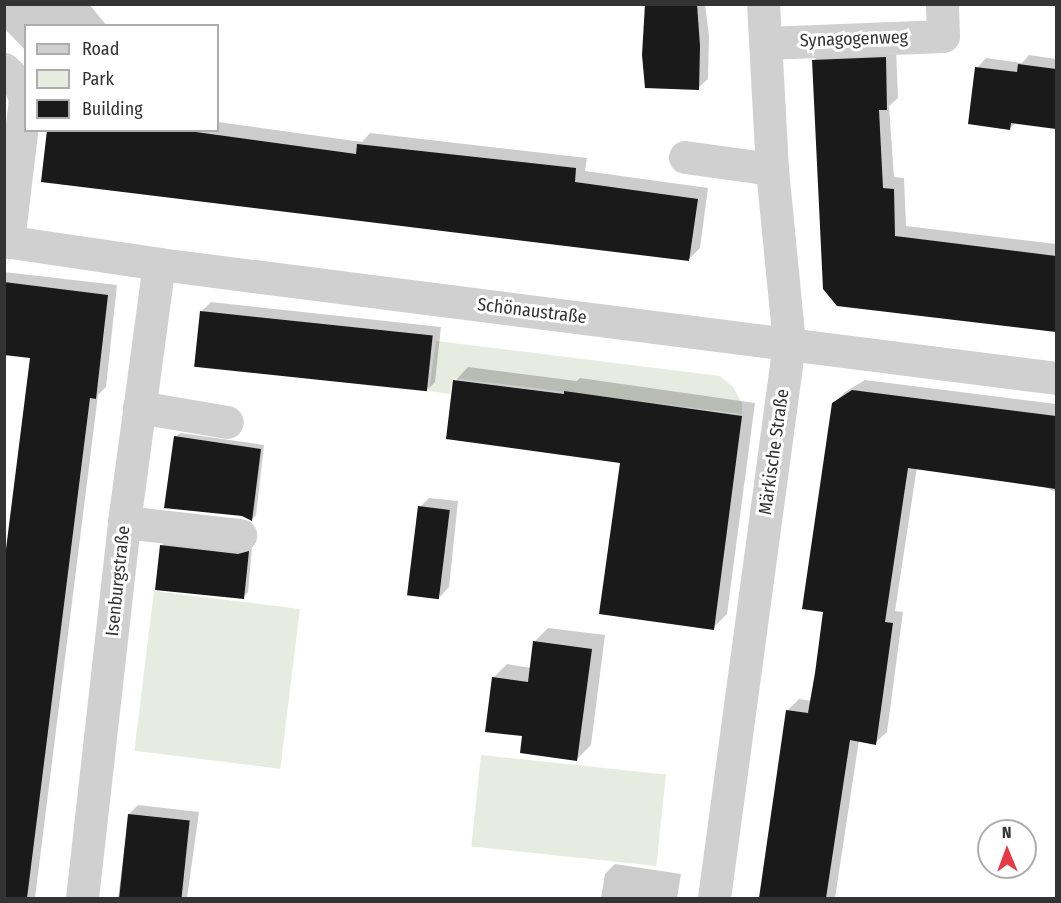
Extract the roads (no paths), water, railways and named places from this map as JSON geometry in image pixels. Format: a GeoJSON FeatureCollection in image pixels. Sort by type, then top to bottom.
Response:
{"type":"FeatureCollection","features":[{"type":"Feature","properties":{"kind":"street","name":"Märkische Straße"},"geometry":{"type":"LineString","coordinates":[[714,898],[789,343],[772,169],[763,4]]}},
{"type":"Feature","properties":{"kind":"street","name":"Synagogenweg"},"geometry":{"type":"LineString","coordinates":[[766,43],[942,20]]}},
{"type":"Feature","properties":{"kind":"street","name":"Schönaustraße"},"geometry":{"type":"LineString","coordinates":[[4,69],[19,83],[24,94]]}},
{"type":"Feature","properties":{"kind":"street","name":"Schönaustraße"},"geometry":{"type":"LineString","coordinates":[[24,114],[7,241],[159,264],[1056,378]]}},
{"type":"Feature","properties":{"kind":"street"},"geometry":{"type":"LineString","coordinates":[[685,157],[772,169]]}},
{"type":"Feature","properties":{"kind":"street","name":"Isenburgstraße"},"geometry":{"type":"LineString","coordinates":[[82,898],[124,522],[159,264]]}},
{"type":"Feature","properties":{"kind":"street"},"geometry":{"type":"LineString","coordinates":[[139,407],[227,422]]}},
{"type":"Feature","properties":{"kind":"street"},"geometry":{"type":"LineString","coordinates":[[124,522],[240,535]]}}]}
